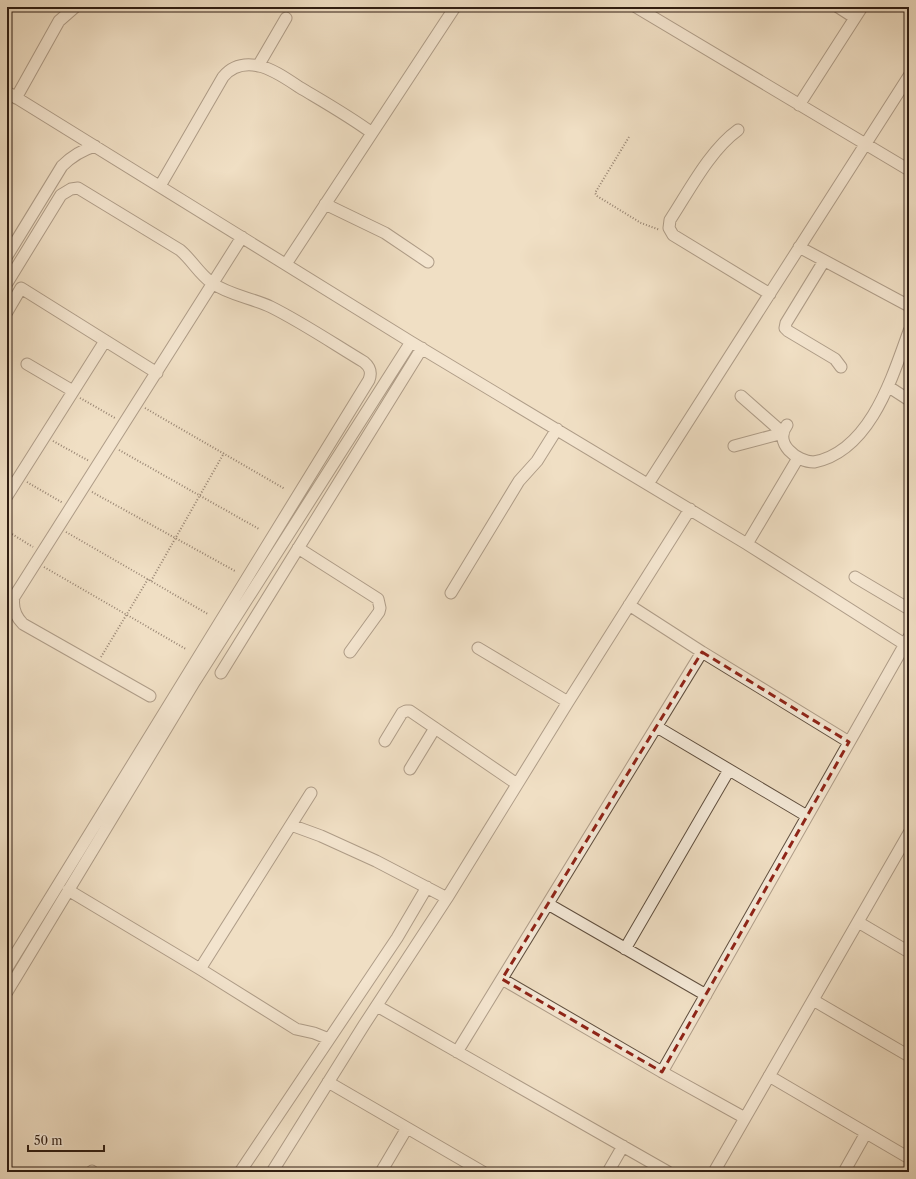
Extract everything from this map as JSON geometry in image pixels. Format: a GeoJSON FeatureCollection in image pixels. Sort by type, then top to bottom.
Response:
{"type":"FeatureCollection","features":[{"type":"Feature","properties":{"kind":"street"},"geometry":{"type":"LineString","coordinates":[[75,7],[59,21],[11,95],[411,342],[690,509],[908,643],[849,742],[662,1072]]}},
{"type":"Feature","properties":{"kind":"street"},"geometry":{"type":"LineString","coordinates":[[286,264],[455,7]]}},
{"type":"Feature","properties":{"kind":"street"},"geometry":{"type":"LineString","coordinates":[[636,7],[909,170]]}},
{"type":"Feature","properties":{"kind":"street"},"geometry":{"type":"LineString","coordinates":[[838,7],[855,18]]}},
{"type":"Feature","properties":{"kind":"street"},"geometry":{"type":"LineString","coordinates":[[799,105],[862,7]]}},
{"type":"Feature","properties":{"kind":"street"},"geometry":{"type":"LineString","coordinates":[[258,66],[286,18]]}},
{"type":"Feature","properties":{"kind":"street"},"geometry":{"type":"LineString","coordinates":[[160,186],[226,73],[239,66],[258,66],[276,73],[350,117],[372,133]]}},
{"type":"Feature","properties":{"kind":"street"},"geometry":{"type":"LineString","coordinates":[[648,484],[909,76]]}},
{"type":"Feature","properties":{"kind":"street"},"geometry":{"type":"LineString","coordinates":[[738,130],[725,141],[710,160],[669,223],[669,228],[671,233],[770,294]]}},
{"type":"Feature","properties":{"kind":"street"},"geometry":{"type":"LineString","coordinates":[[7,256],[62,166],[80,151],[95,146]]}},
{"type":"Feature","properties":{"kind":"street"},"geometry":{"type":"LineString","coordinates":[[7,283],[61,195],[67,190],[75,188],[82,189],[180,250],[192,261],[199,272],[213,284],[281,312],[364,362],[370,368],[370,376],[7,968]]}},
{"type":"Feature","properties":{"kind":"street"},"geometry":{"type":"LineString","coordinates":[[325,204],[385,233],[428,262]]}},
{"type":"Feature","properties":{"kind":"street"},"geometry":{"type":"LineString","coordinates":[[150,696],[27,626],[17,617],[13,608],[14,597],[242,237]]}},
{"type":"Feature","properties":{"kind":"street"},"geometry":{"type":"LineString","coordinates":[[799,247],[909,306]]}},
{"type":"Feature","properties":{"kind":"street"},"geometry":{"type":"LineString","coordinates":[[824,261],[786,323],[785,328],[835,359],[841,367]]}},
{"type":"Feature","properties":{"kind":"street"},"geometry":{"type":"LineString","coordinates":[[7,312],[21,288],[157,372]]}},
{"type":"Feature","properties":{"kind":"street"},"geometry":{"type":"LineString","coordinates":[[785,429],[784,443],[791,453],[798,458],[809,462],[814,462],[845,449],[873,415],[889,387],[909,331]]}},
{"type":"Feature","properties":{"kind":"street"},"geometry":{"type":"LineString","coordinates":[[7,496],[105,341]]}},
{"type":"Feature","properties":{"kind":"street"},"geometry":{"type":"LineString","coordinates":[[7,992],[195,681],[411,342]]}},
{"type":"Feature","properties":{"kind":"street"},"geometry":{"type":"LineString","coordinates":[[221,673],[422,348]]}},
{"type":"Feature","properties":{"kind":"street"},"geometry":{"type":"LineString","coordinates":[[27,364],[73,392]]}},
{"type":"Feature","properties":{"kind":"street"},"geometry":{"type":"LineString","coordinates":[[889,387],[909,400]]}},
{"type":"Feature","properties":{"kind":"street"},"geometry":{"type":"LineString","coordinates":[[741,396],[785,429]]}},
{"type":"Feature","properties":{"kind":"street"},"geometry":{"type":"LineString","coordinates":[[451,593],[519,481],[537,461],[557,429]]}},
{"type":"Feature","properties":{"kind":"street"},"geometry":{"type":"LineString","coordinates":[[734,446],[785,429]]}},
{"type":"Feature","properties":{"kind":"street"},"geometry":{"type":"LineString","coordinates":[[747,544],[798,458]]}},
{"type":"Feature","properties":{"kind":"street"},"geometry":{"type":"LineString","coordinates":[[272,1172],[328,1082],[447,898],[568,702],[690,509]]}},
{"type":"Feature","properties":{"kind":"street"},"geometry":{"type":"LineString","coordinates":[[298,548],[378,599],[380,608],[379,612],[350,652]]}},
{"type":"Feature","properties":{"kind":"street"},"geometry":{"type":"LineString","coordinates":[[855,577],[909,609]]}},
{"type":"Feature","properties":{"kind":"street"},"geometry":{"type":"LineString","coordinates":[[629,605],[702,652],[849,742]]}},
{"type":"Feature","properties":{"kind":"street"},"geometry":{"type":"LineString","coordinates":[[478,648],[568,702]]}},
{"type":"Feature","properties":{"kind":"street"},"geometry":{"type":"LineString","coordinates":[[457,1052],[702,652]]}},
{"type":"Feature","properties":{"kind":"street"},"geometry":{"type":"LineString","coordinates":[[385,741],[402,713],[406,711],[412,712],[517,784]]}},
{"type":"Feature","properties":{"kind":"street"},"geometry":{"type":"LineString","coordinates":[[657,727],[807,816]]}},
{"type":"Feature","properties":{"kind":"street"},"geometry":{"type":"LineString","coordinates":[[410,769],[436,728]]}},
{"type":"Feature","properties":{"kind":"street"},"geometry":{"type":"LineString","coordinates":[[625,949],[730,770]]}},
{"type":"Feature","properties":{"kind":"street"},"geometry":{"type":"LineString","coordinates":[[200,969],[311,793]]}},
{"type":"Feature","properties":{"kind":"street"},"geometry":{"type":"LineString","coordinates":[[291,825],[335,842],[382,864],[447,898]]}},
{"type":"Feature","properties":{"kind":"street"},"geometry":{"type":"LineString","coordinates":[[714,1172],[909,833]]}},
{"type":"Feature","properties":{"kind":"street"},"geometry":{"type":"LineString","coordinates":[[240,1172],[397,938],[427,887]]}},
{"type":"Feature","properties":{"kind":"street"},"geometry":{"type":"LineString","coordinates":[[68,890],[200,969],[296,1029],[314,1033],[329,1039]]}},
{"type":"Feature","properties":{"kind":"street"},"geometry":{"type":"LineString","coordinates":[[548,904],[706,995]]}},
{"type":"Feature","properties":{"kind":"street"},"geometry":{"type":"LineString","coordinates":[[858,922],[909,952]]}},
{"type":"Feature","properties":{"kind":"street"},"geometry":{"type":"LineString","coordinates":[[502,979],[662,1072],[745,1118]]}},
{"type":"Feature","properties":{"kind":"street"},"geometry":{"type":"LineString","coordinates":[[813,1000],[909,1056]]}},
{"type":"Feature","properties":{"kind":"street"},"geometry":{"type":"LineString","coordinates":[[377,1006],[668,1172]]}},
{"type":"Feature","properties":{"kind":"street"},"geometry":{"type":"LineString","coordinates":[[769,1076],[909,1158]]}},
{"type":"Feature","properties":{"kind":"street"},"geometry":{"type":"LineString","coordinates":[[328,1082],[483,1172]]}},
{"type":"Feature","properties":{"kind":"street"},"geometry":{"type":"LineString","coordinates":[[380,1172],[407,1128]]}},
{"type":"Feature","properties":{"kind":"street"},"geometry":{"type":"LineString","coordinates":[[844,1172],[866,1134]]}},
{"type":"Feature","properties":{"kind":"street"},"geometry":{"type":"LineString","coordinates":[[608,1172],[623,1146]]}},
{"type":"Feature","properties":{"kind":"path"},"geometry":{"type":"LineString","coordinates":[[629,137],[595,191],[595,195],[641,222],[658,230],[671,233]]}},
{"type":"Feature","properties":{"kind":"path"},"geometry":{"type":"LineString","coordinates":[[73,392],[124,424]]}},
{"type":"Feature","properties":{"kind":"path"},"geometry":{"type":"LineString","coordinates":[[137,403],[285,489]]}},
{"type":"Feature","properties":{"kind":"path"},"geometry":{"type":"LineString","coordinates":[[45,436],[98,466]]}},
{"type":"Feature","properties":{"kind":"path"},"geometry":{"type":"LineString","coordinates":[[111,445],[259,529]]}},
{"type":"Feature","properties":{"kind":"path"},"geometry":{"type":"LineString","coordinates":[[150,581],[224,453]]}},
{"type":"Feature","properties":{"kind":"path"},"geometry":{"type":"LineString","coordinates":[[19,477],[71,507]]}},
{"type":"Feature","properties":{"kind":"path"},"geometry":{"type":"LineString","coordinates":[[84,487],[235,571]]}},
{"type":"Feature","properties":{"kind":"path"},"geometry":{"type":"LineString","coordinates":[[58,528],[208,614]]}},
{"type":"Feature","properties":{"kind":"path"},"geometry":{"type":"LineString","coordinates":[[7,531],[42,552]]}},
{"type":"Feature","properties":{"kind":"path"},"geometry":{"type":"LineString","coordinates":[[36,562],[186,649]]}},
{"type":"Feature","properties":{"kind":"path"},"geometry":{"type":"LineString","coordinates":[[96,665],[148,579]]}},
{"type":"Feature","properties":{"kind":"highlighted area"},"geometry":{"type":"Polygon","coordinates":[[[702,652],[849,742],[662,1072],[502,979],[702,652]]]}}]}
